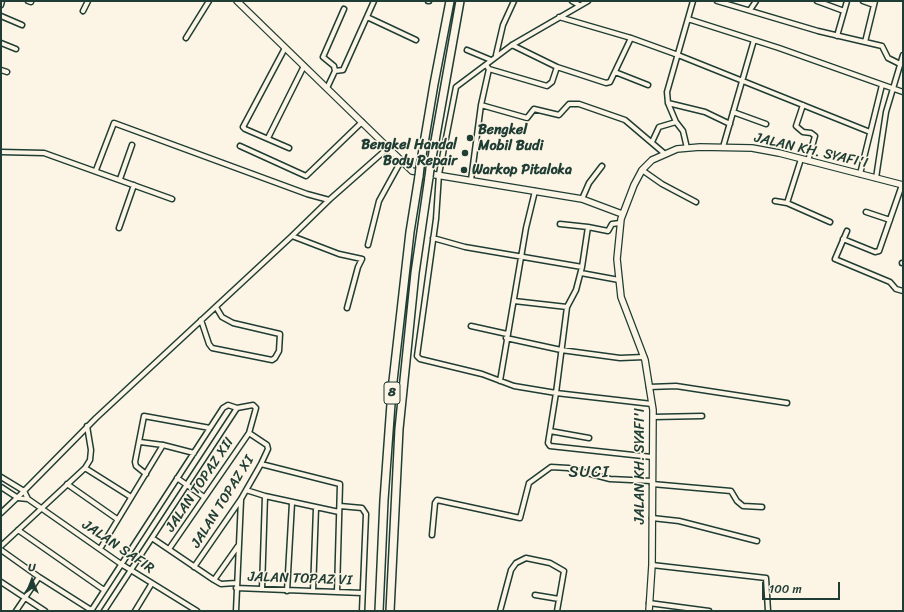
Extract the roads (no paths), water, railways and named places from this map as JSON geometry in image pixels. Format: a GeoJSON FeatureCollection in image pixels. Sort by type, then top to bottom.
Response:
{"type":"FeatureCollection","features":[{"type":"Feature","properties":{"kind":"highway","name":"8"},"geometry":{"type":"LineString","coordinates":[[380,611],[384,500],[392,390],[410,232],[434,84],[450,1]]}},
{"type":"Feature","properties":{"kind":"highway","name":"8"},"geometry":{"type":"LineString","coordinates":[[390,611],[398,429],[413,288],[430,169],[460,1]]}},
{"type":"Feature","properties":{"kind":"main road"},"geometry":{"type":"LineString","coordinates":[[237,1],[412,171],[439,174],[582,199],[622,214]]}},
{"type":"Feature","properties":{"kind":"main road","name":"JALAN KH. SYAFI'I"},"geometry":{"type":"LineString","coordinates":[[649,611],[652,564],[652,404],[644,357],[621,297],[618,259],[622,214],[634,184],[642,170],[652,160],[677,149],[723,147],[752,148],[903,185]]}},
{"type":"Feature","properties":{"kind":"street"},"geometry":{"type":"LineString","coordinates":[[1,5],[2,1]]}},
{"type":"Feature","properties":{"kind":"street"},"geometry":{"type":"LineString","coordinates":[[83,11],[88,1]]}},
{"type":"Feature","properties":{"kind":"street"},"geometry":{"type":"LineString","coordinates":[[186,38],[209,1]]}},
{"type":"Feature","properties":{"kind":"street"},"geometry":{"type":"LineString","coordinates":[[334,71],[343,70],[374,1]]}},
{"type":"Feature","properties":{"kind":"street"},"geometry":{"type":"LineString","coordinates":[[496,56],[503,25],[514,1]]}},
{"type":"Feature","properties":{"kind":"street"},"geometry":{"type":"LineString","coordinates":[[574,1],[579,5]]}},
{"type":"Feature","properties":{"kind":"street"},"geometry":{"type":"LineString","coordinates":[[471,180],[487,67],[491,60],[512,45],[558,17],[588,1]]}},
{"type":"Feature","properties":{"kind":"street"},"geometry":{"type":"LineString","coordinates":[[688,148],[683,131],[676,122],[668,103],[667,92],[693,1]]}},
{"type":"Feature","properties":{"kind":"street"},"geometry":{"type":"LineString","coordinates":[[720,1],[837,36],[883,46],[888,58],[900,64]]}},
{"type":"Feature","properties":{"kind":"street"},"geometry":{"type":"LineString","coordinates":[[750,10],[756,1]]}},
{"type":"Feature","properties":{"kind":"street"},"geometry":{"type":"LineString","coordinates":[[817,1],[844,11]]}},
{"type":"Feature","properties":{"kind":"street"},"geometry":{"type":"LineString","coordinates":[[837,36],[847,1]]}},
{"type":"Feature","properties":{"kind":"street"},"geometry":{"type":"LineString","coordinates":[[863,1],[875,3],[865,42]]}},
{"type":"Feature","properties":{"kind":"street"},"geometry":{"type":"LineString","coordinates":[[327,88],[334,71],[334,66],[323,57],[344,9]]}},
{"type":"Feature","properties":{"kind":"street"},"geometry":{"type":"LineString","coordinates":[[1,16],[22,25]]}},
{"type":"Feature","properties":{"kind":"street"},"geometry":{"type":"LineString","coordinates":[[367,17],[416,40]]}},
{"type":"Feature","properties":{"kind":"street"},"geometry":{"type":"LineString","coordinates":[[558,17],[631,38],[678,55],[870,132]]}},
{"type":"Feature","properties":{"kind":"street"},"geometry":{"type":"LineString","coordinates":[[688,19],[754,40],[903,92]]}},
{"type":"Feature","properties":{"kind":"street"},"geometry":{"type":"LineString","coordinates":[[512,45],[557,67],[606,83],[610,82],[631,38]]}},
{"type":"Feature","properties":{"kind":"street"},"geometry":{"type":"LineString","coordinates":[[723,147],[754,40]]}},
{"type":"Feature","properties":{"kind":"street"},"geometry":{"type":"LineString","coordinates":[[1,43],[16,49]]}},
{"type":"Feature","properties":{"kind":"street"},"geometry":{"type":"LineString","coordinates":[[285,48],[243,127],[290,148]]}},
{"type":"Feature","properties":{"kind":"street"},"geometry":{"type":"LineString","coordinates":[[467,50],[491,60]]}},
{"type":"Feature","properties":{"kind":"street"},"geometry":{"type":"LineString","coordinates":[[876,178],[886,112],[903,55]]}},
{"type":"Feature","properties":{"kind":"street"},"geometry":{"type":"LineString","coordinates":[[268,138],[304,66]]}},
{"type":"Feature","properties":{"kind":"street"},"geometry":{"type":"LineString","coordinates":[[487,67],[547,86],[552,82],[557,67]]}},
{"type":"Feature","properties":{"kind":"street"},"geometry":{"type":"LineString","coordinates":[[487,67],[456,87],[439,174],[433,238],[418,358],[482,374],[514,386],[556,393],[652,404]]}},
{"type":"Feature","properties":{"kind":"street"},"geometry":{"type":"LineString","coordinates":[[1,70],[8,72]]}},
{"type":"Feature","properties":{"kind":"street"},"geometry":{"type":"LineString","coordinates":[[614,72],[648,84]]}},
{"type":"Feature","properties":{"kind":"street"},"geometry":{"type":"LineString","coordinates":[[860,174],[882,85]]}},
{"type":"Feature","properties":{"kind":"street"},"geometry":{"type":"LineString","coordinates":[[668,103],[705,112],[730,124]]}},
{"type":"Feature","properties":{"kind":"street"},"geometry":{"type":"LineString","coordinates":[[481,105],[527,118],[534,109],[559,115],[569,104],[579,104],[625,120],[665,154]]}},
{"type":"Feature","properties":{"kind":"street"},"geometry":{"type":"LineString","coordinates":[[803,105],[796,126],[803,132],[811,133],[815,136],[808,161]]}},
{"type":"Feature","properties":{"kind":"street"},"geometry":{"type":"LineString","coordinates":[[733,112],[766,124]]}},
{"type":"Feature","properties":{"kind":"street"},"geometry":{"type":"LineString","coordinates":[[96,170],[114,122],[307,194],[329,200]]}},
{"type":"Feature","properties":{"kind":"street"},"geometry":{"type":"LineString","coordinates":[[240,146],[306,176],[362,122]]}},
{"type":"Feature","properties":{"kind":"street"},"geometry":{"type":"LineString","coordinates":[[652,142],[661,125],[676,122]]}},
{"type":"Feature","properties":{"kind":"street"},"geometry":{"type":"LineString","coordinates":[[120,180],[132,145]]}},
{"type":"Feature","properties":{"kind":"street"},"geometry":{"type":"LineString","coordinates":[[1,513],[18,498],[87,426],[329,200],[389,147]]}},
{"type":"Feature","properties":{"kind":"street"},"geometry":{"type":"LineString","coordinates":[[1,152],[44,152],[172,199]]}},
{"type":"Feature","properties":{"kind":"street"},"geometry":{"type":"LineString","coordinates":[[787,203],[801,159]]}},
{"type":"Feature","properties":{"kind":"street"},"geometry":{"type":"LineString","coordinates":[[368,245],[379,201],[401,161]]}},
{"type":"Feature","properties":{"kind":"street"},"geometry":{"type":"LineString","coordinates":[[582,199],[589,183],[602,166]]}},
{"type":"Feature","properties":{"kind":"street"},"geometry":{"type":"LineString","coordinates":[[642,170],[662,184],[696,202]]}},
{"type":"Feature","properties":{"kind":"street"},"geometry":{"type":"LineString","coordinates":[[119,228],[134,185]]}},
{"type":"Feature","properties":{"kind":"street"},"geometry":{"type":"LineString","coordinates":[[843,239],[878,252],[903,185]]}},
{"type":"Feature","properties":{"kind":"street"},"geometry":{"type":"LineString","coordinates":[[500,380],[526,228],[535,191]]}},
{"type":"Feature","properties":{"kind":"street"},"geometry":{"type":"LineString","coordinates":[[774,201],[787,203],[830,222]]}},
{"type":"Feature","properties":{"kind":"street"},"geometry":{"type":"LineString","coordinates":[[866,212],[890,220]]}},
{"type":"Feature","properties":{"kind":"street"},"geometry":{"type":"LineString","coordinates":[[560,224],[608,231],[612,224],[620,223]]}},
{"type":"Feature","properties":{"kind":"street"},"geometry":{"type":"LineString","coordinates":[[588,227],[581,273],[576,290],[567,307],[548,443],[550,446],[652,457]]}},
{"type":"Feature","properties":{"kind":"street"},"geometry":{"type":"LineString","coordinates":[[847,231],[835,256],[836,260],[890,282],[896,289],[903,291]]}},
{"type":"Feature","properties":{"kind":"street"},"geometry":{"type":"LineString","coordinates":[[292,236],[339,254],[362,259],[358,268],[348,308]]}},
{"type":"Feature","properties":{"kind":"street"},"geometry":{"type":"LineString","coordinates":[[433,238],[466,248],[582,267]]}},
{"type":"Feature","properties":{"kind":"street"},"geometry":{"type":"LineString","coordinates":[[581,273],[619,280]]}},
{"type":"Feature","properties":{"kind":"street"},"geometry":{"type":"LineString","coordinates":[[514,301],[567,307]]}},
{"type":"Feature","properties":{"kind":"street"},"geometry":{"type":"LineString","coordinates":[[201,320],[209,344],[212,348],[270,360],[275,358],[279,351],[280,334],[233,323],[222,317],[216,307]]}},
{"type":"Feature","properties":{"kind":"street"},"geometry":{"type":"LineString","coordinates":[[471,326],[561,350],[620,358],[644,357]]}},
{"type":"Feature","properties":{"kind":"street"},"geometry":{"type":"LineString","coordinates":[[649,387],[676,386],[787,403]]}},
{"type":"Feature","properties":{"kind":"street","name":"JALAN TOPAZ XII"},"geometry":{"type":"LineString","coordinates":[[169,549],[249,433],[256,408],[253,405],[237,408]]}},
{"type":"Feature","properties":{"kind":"street"},"geometry":{"type":"LineString","coordinates":[[1,550],[91,611],[225,406],[237,408],[188,486],[104,611]]}},
{"type":"Feature","properties":{"kind":"street"},"geometry":{"type":"LineString","coordinates":[[146,474],[136,466],[135,462],[144,416],[210,428]]}},
{"type":"Feature","properties":{"kind":"street"},"geometry":{"type":"LineString","coordinates":[[653,417],[702,416]]}},
{"type":"Feature","properties":{"kind":"street"},"geometry":{"type":"LineString","coordinates":[[1,546],[85,468],[90,460],[92,450],[87,426]]}},
{"type":"Feature","properties":{"kind":"street"},"geometry":{"type":"LineString","coordinates":[[550,430],[589,438]]}},
{"type":"Feature","properties":{"kind":"street","name":"JALAN TOPAZ XI"},"geometry":{"type":"LineString","coordinates":[[194,567],[241,499],[261,464],[268,446],[249,433]]}},
{"type":"Feature","properties":{"kind":"street"},"geometry":{"type":"LineString","coordinates":[[140,442],[163,445],[194,453]]}},
{"type":"Feature","properties":{"kind":"street"},"geometry":{"type":"LineString","coordinates":[[100,549],[163,445]]}},
{"type":"Feature","properties":{"kind":"street"},"geometry":{"type":"LineString","coordinates":[[261,464],[338,483],[341,486],[336,592]]}},
{"type":"Feature","properties":{"kind":"street"},"geometry":{"type":"LineString","coordinates":[[432,535],[435,503],[437,500],[520,518],[529,483],[551,467],[568,468],[610,479],[731,491],[742,506],[762,507]]}},
{"type":"Feature","properties":{"kind":"street"},"geometry":{"type":"LineString","coordinates":[[85,468],[131,497]]}},
{"type":"Feature","properties":{"kind":"street"},"geometry":{"type":"LineString","coordinates":[[1,477],[24,491],[28,499]]}},
{"type":"Feature","properties":{"kind":"street"},"geometry":{"type":"LineString","coordinates":[[177,478],[204,497]]}},
{"type":"Feature","properties":{"kind":"street"},"geometry":{"type":"LineString","coordinates":[[67,484],[117,519]]}},
{"type":"Feature","properties":{"kind":"street"},"geometry":{"type":"LineString","coordinates":[[1,487],[18,498],[28,499]]}},
{"type":"Feature","properties":{"kind":"street"},"geometry":{"type":"LineString","coordinates":[[246,490],[265,496],[339,512]]}},
{"type":"Feature","properties":{"kind":"street"},"geometry":{"type":"LineString","coordinates":[[262,589],[265,496]]}},
{"type":"Feature","properties":{"kind":"street","name":"JALAN SAFIR"},"geometry":{"type":"LineString","coordinates":[[28,499],[121,564],[197,611]]}},
{"type":"Feature","properties":{"kind":"street"},"geometry":{"type":"LineString","coordinates":[[236,611],[241,499]]}},
{"type":"Feature","properties":{"kind":"street"},"geometry":{"type":"LineString","coordinates":[[287,590],[292,502]]}},
{"type":"Feature","properties":{"kind":"street"},"geometry":{"type":"LineString","coordinates":[[340,506],[362,508],[366,514],[362,611]]}},
{"type":"Feature","properties":{"kind":"street"},"geometry":{"type":"LineString","coordinates":[[313,591],[316,508]]}},
{"type":"Feature","properties":{"kind":"street"},"geometry":{"type":"LineString","coordinates":[[652,518],[679,521],[757,541]]}},
{"type":"Feature","properties":{"kind":"street"},"geometry":{"type":"LineString","coordinates":[[18,530],[104,590]]}},
{"type":"Feature","properties":{"kind":"street"},"geometry":{"type":"LineString","coordinates":[[152,538],[214,580],[238,546]]}},
{"type":"Feature","properties":{"kind":"street"},"geometry":{"type":"LineString","coordinates":[[500,611],[511,570],[516,563],[526,558],[550,563],[562,569],[564,574],[558,599],[557,611]]}},
{"type":"Feature","properties":{"kind":"street"},"geometry":{"type":"LineString","coordinates":[[652,564],[766,578],[768,611]]}},
{"type":"Feature","properties":{"kind":"street"},"geometry":{"type":"LineString","coordinates":[[16,611],[39,577]]}},
{"type":"Feature","properties":{"kind":"street","name":"JALAN TOPAZ VI"},"geometry":{"type":"LineString","coordinates":[[214,580],[221,584],[262,589],[362,593]]}},
{"type":"Feature","properties":{"kind":"street"},"geometry":{"type":"LineString","coordinates":[[1,582],[45,611]]}},
{"type":"Feature","properties":{"kind":"street"},"geometry":{"type":"LineString","coordinates":[[136,611],[152,583]]}},
{"type":"Feature","properties":{"kind":"street"},"geometry":{"type":"LineString","coordinates":[[535,595],[558,599]]}},
{"type":"Feature","properties":{"kind":"street"},"geometry":{"type":"LineString","coordinates":[[649,603],[709,611]]}},
{"type":"Feature","properties":{"kind":"place","name":"Bengkel Mobil Budi"},"geometry":{"type":"Point","coordinates":[470,138]}},
{"type":"Feature","properties":{"kind":"place","name":"Bengkel Handal Body Repair"},"geometry":{"type":"Point","coordinates":[465,153]}},
{"type":"Feature","properties":{"kind":"place","name":"Warkop Pitaloka"},"geometry":{"type":"Point","coordinates":[464,170]}},
{"type":"Feature","properties":{"kind":"district","name":"SUCI"},"geometry":{"type":"Point","coordinates":[589,473]}}]}
